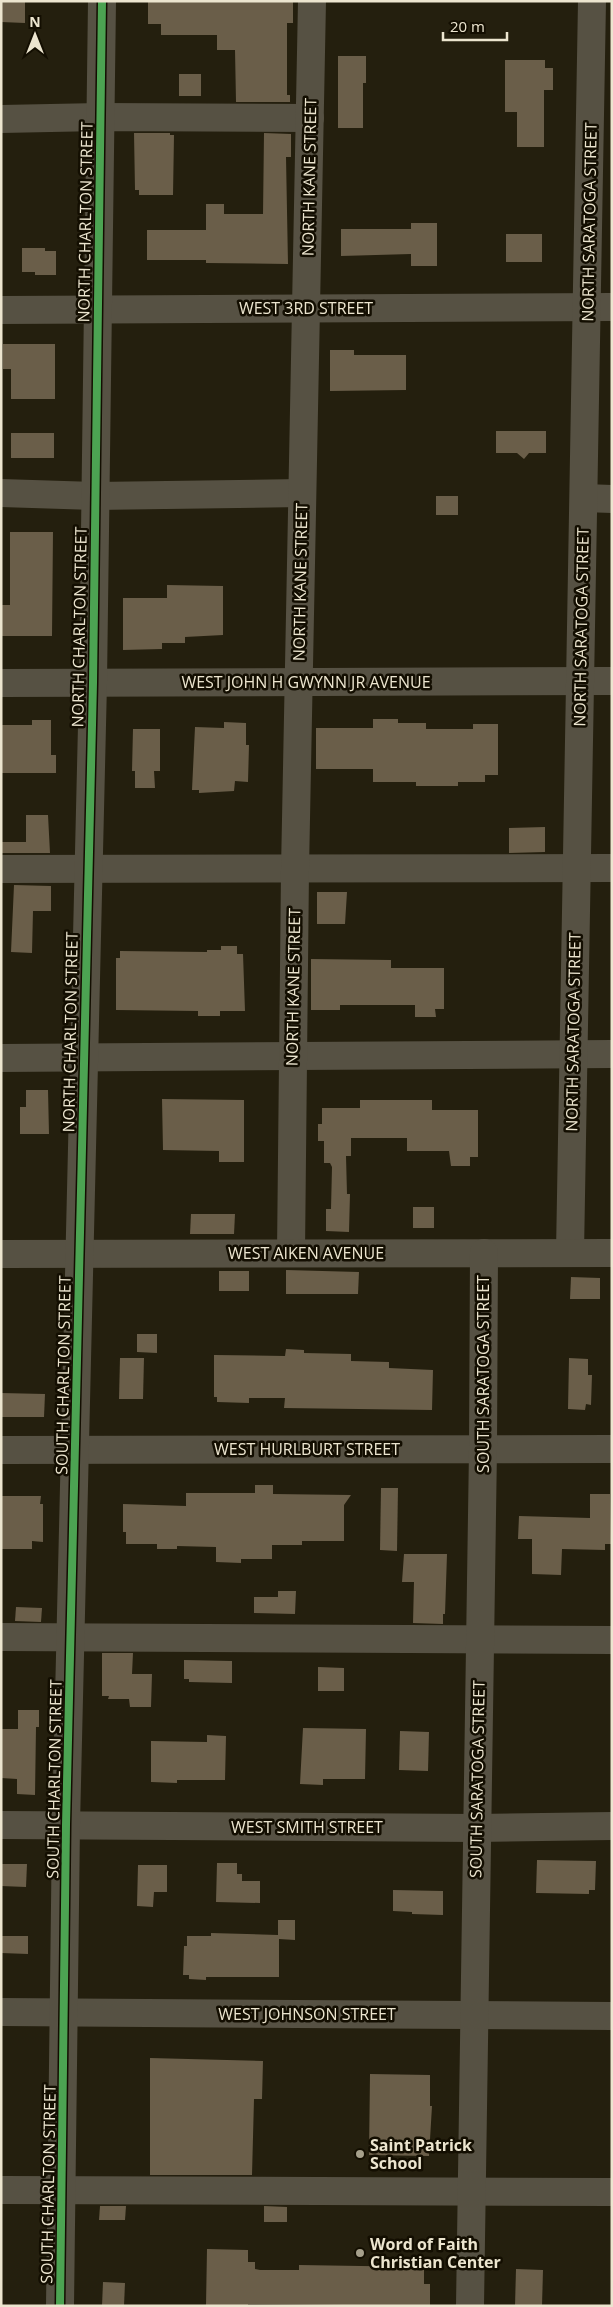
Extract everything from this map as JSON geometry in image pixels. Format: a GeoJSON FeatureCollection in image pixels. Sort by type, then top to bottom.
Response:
{"type":"FeatureCollection","features":[{"type":"Feature","properties":{"kind":"street","name":"NORTH CHARLTON STREET"},"geometry":{"type":"LineString","coordinates":[[79,1254],[93,683],[102,1]]}},
{"type":"Feature","properties":{"kind":"street","name":"NORTH KANE STREET"},"geometry":{"type":"LineString","coordinates":[[291,1252],[298,682],[312,1]]}},
{"type":"Feature","properties":{"kind":"street","name":"NORTH SARATOGA STREET"},"geometry":{"type":"LineString","coordinates":[[570,1253],[572,1054],[584,498],[600,306],[592,1]]}},
{"type":"Feature","properties":{"kind":"street"},"geometry":{"type":"LineString","coordinates":[[1,119],[100,117],[310,118]]}},
{"type":"Feature","properties":{"kind":"street","name":"WEST 3RD STREET"},"geometry":{"type":"LineString","coordinates":[[1,310],[600,306]]}},
{"type":"Feature","properties":{"kind":"street"},"geometry":{"type":"LineString","coordinates":[[1,493],[95,496],[302,493]]}},
{"type":"Feature","properties":{"kind":"street"},"geometry":{"type":"LineString","coordinates":[[584,498],[612,499]]}},
{"type":"Feature","properties":{"kind":"street","name":"WEST JOHN H GWYNN JR AVENUE"},"geometry":{"type":"LineString","coordinates":[[1,683],[612,681]]}},
{"type":"Feature","properties":{"kind":"street"},"geometry":{"type":"LineString","coordinates":[[1,869],[612,868]]}},
{"type":"Feature","properties":{"kind":"street"},"geometry":{"type":"LineString","coordinates":[[1,1058],[612,1054]]}},
{"type":"Feature","properties":{"kind":"street","name":"WEST AIKEN AVENUE"},"geometry":{"type":"LineString","coordinates":[[1,1254],[291,1252],[612,1253]]}},
{"type":"Feature","properties":{"kind":"street","name":"SOUTH SARATOGA STREET"},"geometry":{"type":"LineString","coordinates":[[470,2306],[483,1449],[484,1253]]}},
{"type":"Feature","properties":{"kind":"street","name":"SOUTH CHARLTON STREET"},"geometry":{"type":"LineString","coordinates":[[60,2306],[66,1825],[79,1254]]}},
{"type":"Feature","properties":{"kind":"street","name":"WEST HURLBURT STREET"},"geometry":{"type":"LineString","coordinates":[[1,1450],[612,1449]]}},
{"type":"Feature","properties":{"kind":"street"},"geometry":{"type":"LineString","coordinates":[[1,1637],[612,1640]]}},
{"type":"Feature","properties":{"kind":"street","name":"WEST SMITH STREET"},"geometry":{"type":"LineString","coordinates":[[1,1825],[476,1828],[612,1826]]}},
{"type":"Feature","properties":{"kind":"street","name":"WEST JOHNSON STREET"},"geometry":{"type":"LineString","coordinates":[[1,2012],[612,2016]]}},
{"type":"Feature","properties":{"kind":"street"},"geometry":{"type":"LineString","coordinates":[[1,2190],[612,2192]]}},
{"type":"Feature","properties":{"kind":"building"},"geometry":{"type":"Polygon","coordinates":[[[1,1],[25,1],[25,23],[1,22],[1,1]]]}},
{"type":"Feature","properties":{"kind":"building"},"geometry":{"type":"Polygon","coordinates":[[[148,1],[293,1],[293,23],[287,23],[287,95],[290,95],[290,102],[236,102],[235,50],[217,50],[217,35],[161,35],[161,24],[148,24],[148,1]]]}},
{"type":"Feature","properties":{"kind":"building"},"geometry":{"type":"Polygon","coordinates":[[[338,56],[366,56],[366,83],[363,83],[363,128],[338,128],[338,56]]]}},
{"type":"Feature","properties":{"kind":"building"},"geometry":{"type":"Polygon","coordinates":[[[505,60],[545,60],[545,68],[553,68],[553,90],[544,90],[544,147],[517,147],[517,112],[505,112],[505,60]]]}},
{"type":"Feature","properties":{"kind":"building"},"geometry":{"type":"Polygon","coordinates":[[[179,74],[201,74],[201,96],[179,96],[179,74]]]}},
{"type":"Feature","properties":{"kind":"building"},"geometry":{"type":"Polygon","coordinates":[[[134,133],[170,133],[170,135],[174,135],[173,195],[139,195],[139,190],[135,190],[134,133]]]}},
{"type":"Feature","properties":{"kind":"building"},"geometry":{"type":"Polygon","coordinates":[[[264,133],[291,134],[291,157],[286,157],[288,264],[206,263],[206,260],[147,260],[147,230],[206,230],[206,204],[224,204],[224,214],[263,214],[264,133]]]}},
{"type":"Feature","properties":{"kind":"building"},"geometry":{"type":"Polygon","coordinates":[[[411,223],[437,223],[437,266],[411,266],[411,254],[341,256],[341,229],[411,229],[411,223]]]}},
{"type":"Feature","properties":{"kind":"building"},"geometry":{"type":"Polygon","coordinates":[[[506,234],[542,234],[542,262],[506,262],[506,234]]]}},
{"type":"Feature","properties":{"kind":"building"},"geometry":{"type":"Polygon","coordinates":[[[22,248],[45,248],[45,251],[56,251],[56,275],[35,275],[35,272],[22,272],[22,248]]]}},
{"type":"Feature","properties":{"kind":"building"},"geometry":{"type":"Polygon","coordinates":[[[3,344],[55,344],[55,399],[11,399],[11,369],[3,369],[3,344]]]}},
{"type":"Feature","properties":{"kind":"building"},"geometry":{"type":"Polygon","coordinates":[[[330,350],[354,350],[354,355],[406,355],[406,390],[330,391],[330,350]]]}},
{"type":"Feature","properties":{"kind":"building"},"geometry":{"type":"Polygon","coordinates":[[[496,431],[546,431],[546,453],[529,453],[524,459],[517,453],[496,453],[496,431]]]}},
{"type":"Feature","properties":{"kind":"building"},"geometry":{"type":"Polygon","coordinates":[[[11,433],[54,433],[54,458],[11,458],[11,433]]]}},
{"type":"Feature","properties":{"kind":"building"},"geometry":{"type":"Polygon","coordinates":[[[436,496],[458,496],[458,515],[436,515],[436,496]]]}},
{"type":"Feature","properties":{"kind":"building"},"geometry":{"type":"Polygon","coordinates":[[[10,532],[53,532],[52,636],[1,636],[1,605],[10,605],[10,532]]]}},
{"type":"Feature","properties":{"kind":"building"},"geometry":{"type":"Polygon","coordinates":[[[167,585],[223,586],[223,635],[185,637],[185,643],[162,643],[162,649],[123,650],[123,598],[167,598],[167,585]]]}},
{"type":"Feature","properties":{"kind":"building"},"geometry":{"type":"Polygon","coordinates":[[[373,719],[398,719],[398,723],[426,723],[426,729],[473,729],[473,724],[498,724],[498,775],[485,775],[485,782],[458,782],[458,786],[416,786],[416,782],[373,782],[373,769],[316,769],[316,728],[373,728],[373,719]]]}},
{"type":"Feature","properties":{"kind":"building"},"geometry":{"type":"Polygon","coordinates":[[[32,720],[51,720],[51,755],[56,755],[56,773],[1,773],[1,725],[32,725],[32,720]]]}},
{"type":"Feature","properties":{"kind":"building"},"geometry":{"type":"Polygon","coordinates":[[[224,722],[246,723],[246,745],[249,745],[248,782],[235,781],[234,791],[199,793],[199,790],[192,790],[195,727],[224,728],[224,722]]]}},
{"type":"Feature","properties":{"kind":"building"},"geometry":{"type":"Polygon","coordinates":[[[133,729],[160,729],[160,771],[154,771],[155,788],[135,788],[135,771],[132,771],[133,729]]]}},
{"type":"Feature","properties":{"kind":"building"},"geometry":{"type":"Polygon","coordinates":[[[26,815],[48,815],[50,853],[1,853],[1,842],[26,842],[26,815]]]}},
{"type":"Feature","properties":{"kind":"building"},"geometry":{"type":"Polygon","coordinates":[[[545,827],[545,852],[509,853],[509,828],[545,827]]]}},
{"type":"Feature","properties":{"kind":"building"},"geometry":{"type":"Polygon","coordinates":[[[14,885],[51,886],[51,911],[33,911],[32,953],[11,952],[14,885]]]}},
{"type":"Feature","properties":{"kind":"building"},"geometry":{"type":"Polygon","coordinates":[[[317,892],[347,892],[345,924],[317,924],[317,892]]]}},
{"type":"Feature","properties":{"kind":"building"},"geometry":{"type":"Polygon","coordinates":[[[221,946],[237,946],[237,954],[243,954],[245,1011],[220,1011],[220,1016],[198,1016],[198,1011],[116,1010],[116,958],[120,958],[120,951],[207,952],[207,950],[221,950],[221,946]]]}},
{"type":"Feature","properties":{"kind":"building"},"geometry":{"type":"Polygon","coordinates":[[[311,959],[391,960],[391,968],[444,968],[444,1009],[435,1009],[436,1017],[415,1017],[415,1005],[340,1005],[340,1010],[311,1010],[311,959]]]}},
{"type":"Feature","properties":{"kind":"building"},"geometry":{"type":"Polygon","coordinates":[[[26,1090],[48,1090],[49,1134],[20,1134],[20,1107],[26,1107],[26,1090]]]}},
{"type":"Feature","properties":{"kind":"building"},"geometry":{"type":"Polygon","coordinates":[[[162,1099],[244,1100],[244,1162],[219,1162],[219,1151],[163,1150],[162,1099]]]}},
{"type":"Feature","properties":{"kind":"building"},"geometry":{"type":"Polygon","coordinates":[[[360,1100],[432,1100],[432,1110],[478,1110],[478,1157],[470,1157],[470,1166],[451,1166],[449,1151],[407,1151],[407,1138],[351,1138],[351,1156],[346,1156],[347,1194],[350,1194],[349,1232],[326,1231],[326,1209],[331,1209],[332,1167],[330,1163],[324,1163],[324,1141],[318,1141],[318,1124],[322,1124],[322,1108],[360,1108],[360,1100]]]}},
{"type":"Feature","properties":{"kind":"building"},"geometry":{"type":"Polygon","coordinates":[[[413,1207],[434,1207],[434,1228],[413,1228],[413,1207]]]}},
{"type":"Feature","properties":{"kind":"building"},"geometry":{"type":"Polygon","coordinates":[[[191,1214],[235,1214],[234,1234],[190,1234],[191,1214]]]}},
{"type":"Feature","properties":{"kind":"building"},"geometry":{"type":"Polygon","coordinates":[[[286,1270],[359,1272],[358,1294],[286,1294],[286,1270]]]}},
{"type":"Feature","properties":{"kind":"building"},"geometry":{"type":"Polygon","coordinates":[[[219,1271],[249,1271],[249,1291],[219,1291],[219,1271]]]}},
{"type":"Feature","properties":{"kind":"building"},"geometry":{"type":"Polygon","coordinates":[[[571,1277],[600,1278],[600,1299],[570,1299],[571,1277]]]}},
{"type":"Feature","properties":{"kind":"building"},"geometry":{"type":"Polygon","coordinates":[[[137,1334],[157,1334],[157,1353],[137,1352],[137,1334]]]}},
{"type":"Feature","properties":{"kind":"building"},"geometry":{"type":"Polygon","coordinates":[[[286,1349],[304,1350],[304,1353],[351,1354],[351,1361],[389,1362],[389,1368],[433,1370],[432,1410],[284,1408],[285,1398],[249,1398],[249,1403],[217,1402],[217,1397],[214,1397],[214,1355],[285,1356],[286,1349]]]}},
{"type":"Feature","properties":{"kind":"building"},"geometry":{"type":"Polygon","coordinates":[[[120,1358],[144,1358],[143,1399],[119,1399],[120,1358]]]}},
{"type":"Feature","properties":{"kind":"building"},"geometry":{"type":"Polygon","coordinates":[[[569,1358],[588,1359],[588,1375],[592,1375],[591,1405],[586,1404],[585,1410],[568,1409],[569,1358]]]}},
{"type":"Feature","properties":{"kind":"building"},"geometry":{"type":"Polygon","coordinates":[[[1,1393],[45,1394],[44,1417],[1,1417],[1,1393]]]}},
{"type":"Feature","properties":{"kind":"building"},"geometry":{"type":"Polygon","coordinates":[[[255,1485],[273,1485],[273,1494],[351,1495],[344,1505],[344,1541],[302,1541],[302,1545],[272,1545],[272,1559],[241,1559],[241,1563],[216,1562],[216,1547],[177,1546],[177,1549],[157,1549],[157,1544],[126,1544],[126,1532],[123,1532],[123,1504],[186,1506],[186,1493],[255,1493],[255,1485]]]}},
{"type":"Feature","properties":{"kind":"building"},"geometry":{"type":"Polygon","coordinates":[[[381,1488],[398,1488],[397,1551],[380,1550],[381,1488]]]}},
{"type":"Feature","properties":{"kind":"building"},"geometry":{"type":"Polygon","coordinates":[[[590,1494],[610,1494],[611,1544],[605,1544],[605,1550],[562,1549],[561,1575],[532,1574],[532,1539],[518,1539],[519,1516],[590,1518],[590,1494]]]}},
{"type":"Feature","properties":{"kind":"building"},"geometry":{"type":"Polygon","coordinates":[[[1,1496],[41,1496],[40,1504],[43,1504],[43,1542],[32,1541],[32,1549],[1,1549],[1,1496]]]}},
{"type":"Feature","properties":{"kind":"building"},"geometry":{"type":"Polygon","coordinates":[[[404,1554],[447,1554],[443,1624],[413,1623],[414,1582],[402,1582],[404,1554]]]}},
{"type":"Feature","properties":{"kind":"building"},"geometry":{"type":"Polygon","coordinates":[[[278,1591],[296,1591],[295,1614],[254,1613],[254,1597],[278,1597],[278,1591]]]}},
{"type":"Feature","properties":{"kind":"building"},"geometry":{"type":"Polygon","coordinates":[[[16,1607],[42,1608],[41,1622],[15,1621],[16,1607]]]}},
{"type":"Feature","properties":{"kind":"building"},"geometry":{"type":"Polygon","coordinates":[[[102,1653],[133,1653],[132,1674],[152,1674],[151,1707],[130,1707],[129,1699],[108,1699],[109,1696],[102,1696],[102,1653]]]}},
{"type":"Feature","properties":{"kind":"building"},"geometry":{"type":"Polygon","coordinates":[[[184,1660],[232,1661],[232,1683],[189,1682],[189,1679],[184,1679],[184,1660]]]}},
{"type":"Feature","properties":{"kind":"building"},"geometry":{"type":"Polygon","coordinates":[[[318,1667],[344,1668],[344,1691],[318,1691],[318,1667]]]}},
{"type":"Feature","properties":{"kind":"building"},"geometry":{"type":"Polygon","coordinates":[[[18,1710],[39,1710],[39,1727],[36,1727],[35,1795],[17,1794],[17,1779],[1,1778],[1,1729],[18,1729],[18,1710]]]}},
{"type":"Feature","properties":{"kind":"building"},"geometry":{"type":"Polygon","coordinates":[[[303,1728],[366,1729],[365,1779],[323,1779],[323,1785],[300,1784],[303,1728]]]}},
{"type":"Feature","properties":{"kind":"building"},"geometry":{"type":"Polygon","coordinates":[[[400,1731],[429,1732],[428,1771],[399,1770],[400,1731]]]}},
{"type":"Feature","properties":{"kind":"building"},"geometry":{"type":"Polygon","coordinates":[[[207,1735],[226,1736],[225,1780],[177,1780],[177,1783],[151,1782],[151,1741],[207,1742],[207,1735]]]}},
{"type":"Feature","properties":{"kind":"building"},"geometry":{"type":"Polygon","coordinates":[[[537,1860],[596,1861],[595,1890],[589,1890],[589,1894],[536,1893],[537,1860]]]}},
{"type":"Feature","properties":{"kind":"building"},"geometry":{"type":"Polygon","coordinates":[[[217,1863],[237,1863],[237,1874],[242,1874],[242,1881],[260,1881],[260,1903],[216,1902],[217,1863]]]}},
{"type":"Feature","properties":{"kind":"building"},"geometry":{"type":"Polygon","coordinates":[[[1,1864],[27,1864],[26,1887],[1,1886],[1,1864]]]}},
{"type":"Feature","properties":{"kind":"building"},"geometry":{"type":"Polygon","coordinates":[[[138,1865],[167,1865],[167,1892],[154,1892],[153,1907],[137,1906],[138,1865]]]}},
{"type":"Feature","properties":{"kind":"building"},"geometry":{"type":"Polygon","coordinates":[[[393,1890],[443,1891],[443,1915],[393,1911],[393,1890]]]}},
{"type":"Feature","properties":{"kind":"building"},"geometry":{"type":"Polygon","coordinates":[[[278,1920],[295,1920],[295,1940],[279,1939],[279,1977],[206,1977],[206,1980],[189,1979],[189,1975],[183,1975],[184,1946],[187,1946],[187,1936],[211,1936],[211,1933],[278,1935],[278,1920]]]}},
{"type":"Feature","properties":{"kind":"building"},"geometry":{"type":"Polygon","coordinates":[[[1,1936],[28,1936],[28,1954],[1,1953],[1,1936]]]}},
{"type":"Feature","properties":{"kind":"building"},"geometry":{"type":"Polygon","coordinates":[[[150,2058],[263,2061],[262,2099],[254,2099],[252,2175],[150,2175],[150,2058]]]}},
{"type":"Feature","properties":{"kind":"building"},"geometry":{"type":"Polygon","coordinates":[[[370,2074],[430,2075],[430,2106],[432,2106],[429,2156],[369,2155],[370,2074]]]}},
{"type":"Feature","properties":{"kind":"building"},"geometry":{"type":"Polygon","coordinates":[[[100,2206],[126,2206],[125,2220],[99,2220],[100,2206]]]}},
{"type":"Feature","properties":{"kind":"building"},"geometry":{"type":"Polygon","coordinates":[[[264,2206],[287,2207],[287,2222],[264,2222],[264,2206]]]}},
{"type":"Feature","properties":{"kind":"building"},"geometry":{"type":"Polygon","coordinates":[[[207,2249],[248,2250],[248,2262],[255,2262],[255,2269],[260,2270],[299,2270],[299,2265],[424,2267],[424,2284],[430,2284],[430,2306],[248,2304],[248,2306],[206,2306],[207,2249]]]}},
{"type":"Feature","properties":{"kind":"building"},"geometry":{"type":"Polygon","coordinates":[[[516,2269],[543,2270],[542,2306],[515,2306],[516,2269]]]}},
{"type":"Feature","properties":{"kind":"building"},"geometry":{"type":"Polygon","coordinates":[[[103,2282],[125,2283],[124,2306],[102,2306],[103,2282]]]}},
{"type":"Feature","properties":{"kind":"cycle path"},"geometry":{"type":"LineString","coordinates":[[60,2306],[66,1825],[93,683],[102,1]]}},
{"type":"Feature","properties":{"kind":"place","name":"Saint Patrick School"},"geometry":{"type":"Point","coordinates":[360,2154]}},
{"type":"Feature","properties":{"kind":"place","name":"Word of Faith Christian Center"},"geometry":{"type":"Point","coordinates":[360,2253]}}]}
